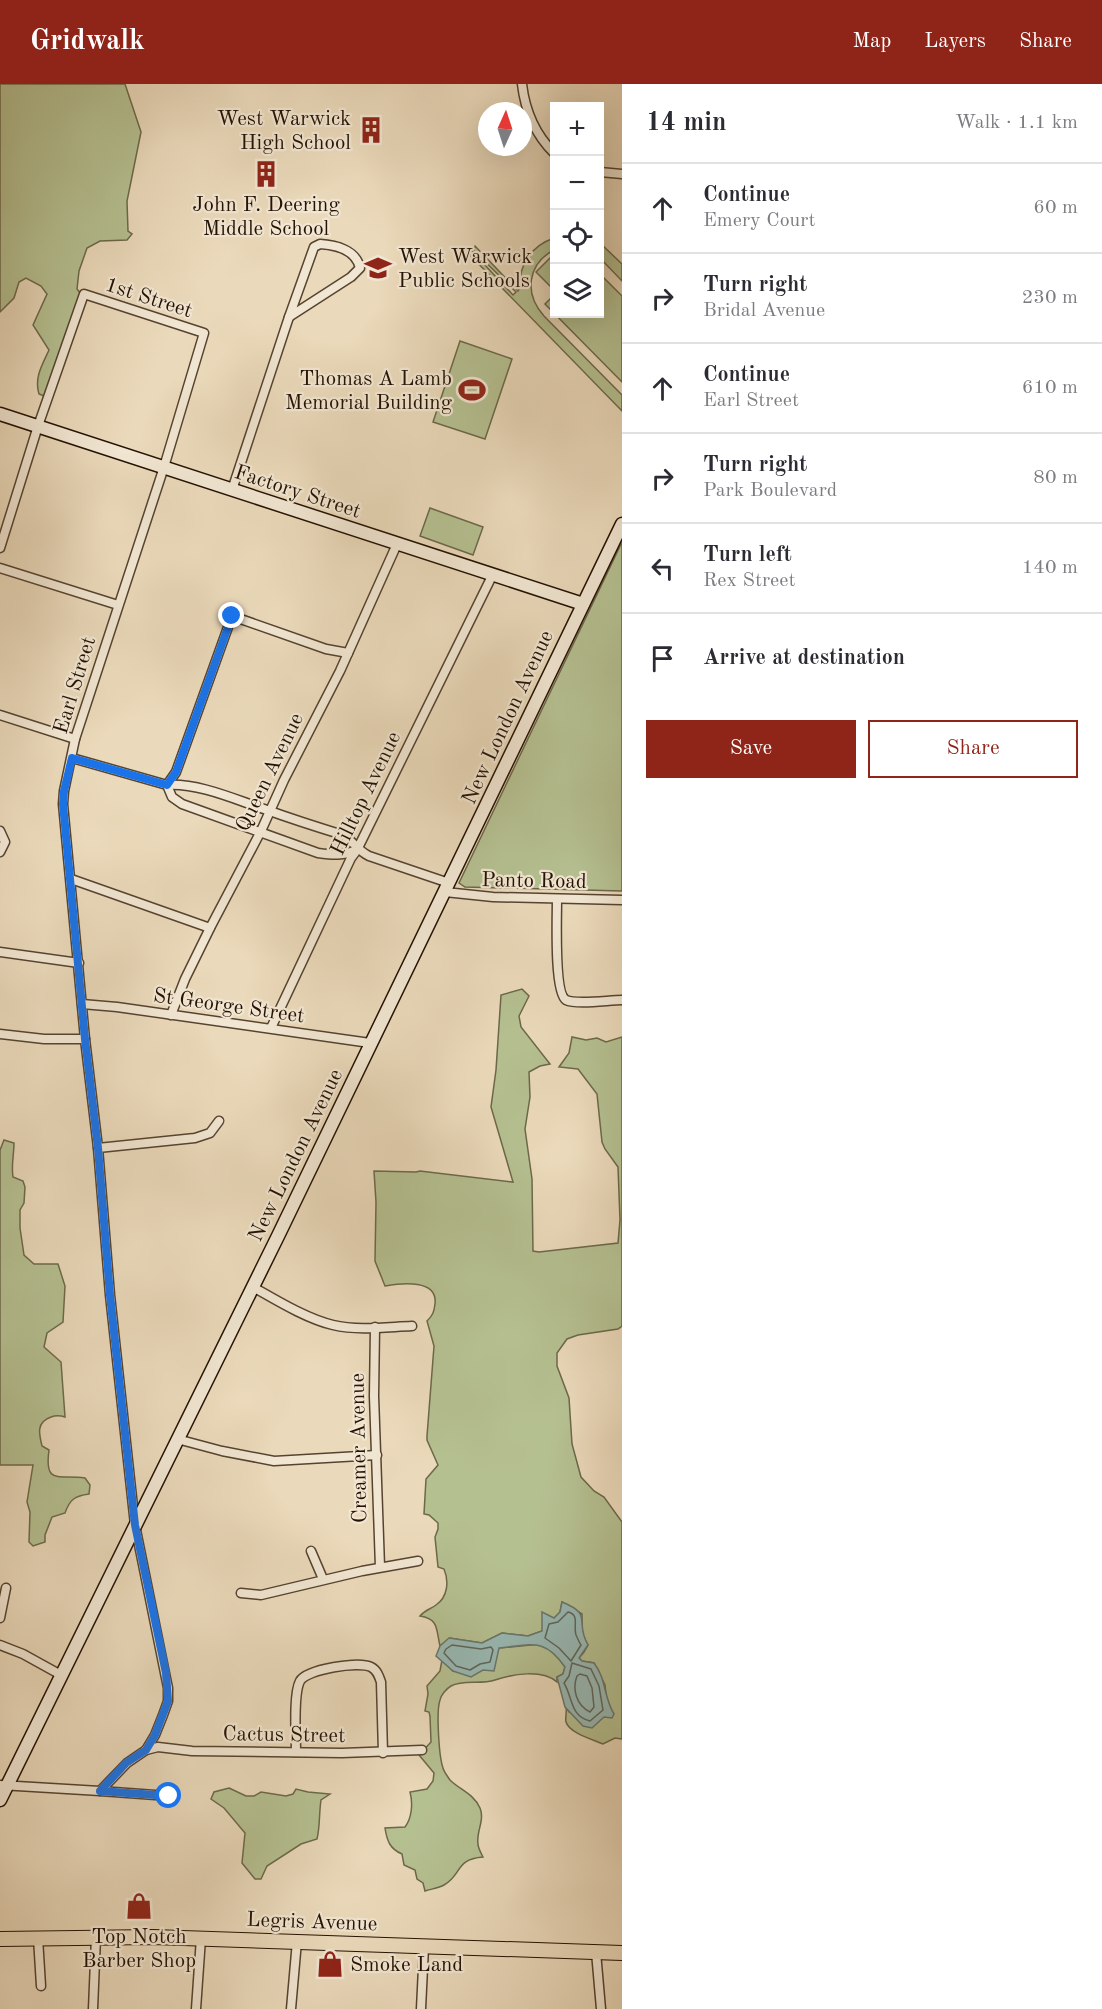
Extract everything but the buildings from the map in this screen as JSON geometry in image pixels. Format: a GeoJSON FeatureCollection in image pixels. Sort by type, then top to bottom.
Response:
{"type":"FeatureCollection","features":[{"type":"Feature","properties":{"kind":"main road","name":"Factory Street"},"geometry":{"type":"LineString","coordinates":[[0,414],[583,604]]}},
{"type":"Feature","properties":{"kind":"main road","name":"New London Avenue"},"geometry":{"type":"LineString","coordinates":[[0,1800],[4,1785],[253,1287],[622,524]]}},
{"type":"Feature","properties":{"kind":"main road","name":"Legris Avenue"},"geometry":{"type":"LineString","coordinates":[[0,1939],[201,1938],[622,1953]]}},
{"type":"Feature","properties":{"kind":"street"},"geometry":{"type":"LineString","coordinates":[[522,84],[524,104],[531,120],[550,148]]}},
{"type":"Feature","properties":{"kind":"street"},"geometry":{"type":"LineString","coordinates":[[604,172],[622,174]]}},
{"type":"Feature","properties":{"kind":"street"},"geometry":{"type":"LineString","coordinates":[[232,490],[290,316],[314,247],[328,244],[352,254],[359,262],[360,268],[351,277],[290,316]]}},
{"type":"Feature","properties":{"kind":"street","name":"1st Street"},"geometry":{"type":"LineString","coordinates":[[38,426],[84,294],[204,333]]}},
{"type":"Feature","properties":{"kind":"street","name":"Earl Street"},"geometry":{"type":"LineString","coordinates":[[146,1750],[155,1735],[168,1697],[166,1673],[135,1525],[110,1295],[98,1148],[85,1039],[63,804],[75,739],[164,467],[204,333]]}},
{"type":"Feature","properties":{"kind":"street"},"geometry":{"type":"LineString","coordinates":[[0,548],[38,426]]}},
{"type":"Feature","properties":{"kind":"street","name":"Queen Avenue"},"geometry":{"type":"LineString","coordinates":[[171,1015],[210,928],[261,831],[348,653],[397,544]]}},
{"type":"Feature","properties":{"kind":"street"},"geometry":{"type":"LineString","coordinates":[[0,568],[118,605]]}},
{"type":"Feature","properties":{"kind":"street","name":"Hilltop Avenue"},"geometry":{"type":"LineString","coordinates":[[270,1028],[351,858],[493,574]]}},
{"type":"Feature","properties":{"kind":"street"},"geometry":{"type":"LineString","coordinates":[[348,653],[326,649],[232,616],[176,772],[167,785],[172,797],[182,804],[326,854],[345,855],[357,850]]}},
{"type":"Feature","properties":{"kind":"street"},"geometry":{"type":"LineString","coordinates":[[0,715],[75,739]]}},
{"type":"Feature","properties":{"kind":"street","name":"Panto Road"},"geometry":{"type":"LineString","coordinates":[[72,758],[167,785],[190,786],[343,835],[352,841],[357,850],[447,888],[478,897],[622,900]]}},
{"type":"Feature","properties":{"kind":"street"},"geometry":{"type":"LineString","coordinates":[[0,831],[4,842],[0,852]]}},
{"type":"Feature","properties":{"kind":"street"},"geometry":{"type":"LineString","coordinates":[[71,879],[210,928]]}},
{"type":"Feature","properties":{"kind":"street"},"geometry":{"type":"LineString","coordinates":[[557,899],[558,978],[561,995],[573,1001],[622,1000]]}},
{"type":"Feature","properties":{"kind":"street"},"geometry":{"type":"LineString","coordinates":[[0,952],[79,963]]}},
{"type":"Feature","properties":{"kind":"street","name":"St George Street"},"geometry":{"type":"LineString","coordinates":[[82,1004],[370,1043]]}},
{"type":"Feature","properties":{"kind":"street"},"geometry":{"type":"LineString","coordinates":[[0,1034],[44,1039],[85,1039]]}},
{"type":"Feature","properties":{"kind":"street"},"geometry":{"type":"LineString","coordinates":[[98,1148],[195,1138],[210,1133],[219,1121]]}},
{"type":"Feature","properties":{"kind":"street"},"geometry":{"type":"LineString","coordinates":[[253,1287],[312,1318],[333,1325],[375,1328],[412,1326]]}},
{"type":"Feature","properties":{"kind":"street","name":"Creamer Avenue"},"geometry":{"type":"LineString","coordinates":[[375,1328],[374,1396],[380,1567]]}},
{"type":"Feature","properties":{"kind":"street"},"geometry":{"type":"LineString","coordinates":[[177,1439],[274,1461],[377,1455]]}},
{"type":"Feature","properties":{"kind":"street"},"geometry":{"type":"LineString","coordinates":[[311,1551],[323,1579]]}},
{"type":"Feature","properties":{"kind":"street"},"geometry":{"type":"LineString","coordinates":[[241,1593],[261,1595],[323,1579],[418,1561]]}},
{"type":"Feature","properties":{"kind":"street"},"geometry":{"type":"LineString","coordinates":[[0,1618],[6,1588]]}},
{"type":"Feature","properties":{"kind":"street"},"geometry":{"type":"LineString","coordinates":[[0,1645],[23,1654],[61,1675]]}},
{"type":"Feature","properties":{"kind":"street"},"geometry":{"type":"LineString","coordinates":[[296,1752],[296,1697],[299,1683],[304,1677],[331,1668],[364,1665],[373,1668],[381,1682],[383,1753]]}},
{"type":"Feature","properties":{"kind":"street","name":"Cactus Street"},"geometry":{"type":"LineString","coordinates":[[146,1750],[158,1747],[211,1752],[383,1753],[422,1750]]}},
{"type":"Feature","properties":{"kind":"street"},"geometry":{"type":"LineString","coordinates":[[100,1791],[126,1763],[146,1750]]}},
{"type":"Feature","properties":{"kind":"street"},"geometry":{"type":"LineString","coordinates":[[4,1785],[169,1796]]}},
{"type":"Feature","properties":{"kind":"street"},"geometry":{"type":"LineString","coordinates":[[93,2009],[96,1937]]}},
{"type":"Feature","properties":{"kind":"street"},"geometry":{"type":"LineString","coordinates":[[38,1938],[41,1986]]}},
{"type":"Feature","properties":{"kind":"street"},"geometry":{"type":"LineString","coordinates":[[196,2009],[201,1938]]}},
{"type":"Feature","properties":{"kind":"street"},"geometry":{"type":"LineString","coordinates":[[291,2009],[297,1941]]}},
{"type":"Feature","properties":{"kind":"street"},"geometry":{"type":"LineString","coordinates":[[421,2009],[424,1947]]}},
{"type":"Feature","properties":{"kind":"street"},"geometry":{"type":"LineString","coordinates":[[596,1952],[601,2009]]}},
{"type":"Feature","properties":{"kind":"green space"},"geometry":{"type":"Polygon","coordinates":[[[0,84],[125,84],[141,132],[127,201],[128,231],[132,234],[127,240],[100,241],[87,248],[79,271],[77,289],[81,294],[49,398],[39,394],[37,382],[49,350],[33,325],[47,294],[41,286],[26,278],[19,282],[14,298],[0,312],[0,84]]]}},
{"type":"Feature","properties":{"kind":"green space"},"geometry":{"type":"Polygon","coordinates":[[[550,240],[550,253],[538,263],[534,271],[531,280],[533,298],[544,316],[622,395],[622,411],[468,253],[471,250],[513,295],[516,292],[472,249],[475,246],[518,291],[524,264],[533,251],[550,240]]]}},
{"type":"Feature","properties":{"kind":"green space"},"geometry":{"type":"Polygon","coordinates":[[[604,247],[622,264],[622,281],[604,262],[604,247]]]}},
{"type":"Feature","properties":{"kind":"green space"},"geometry":{"type":"Polygon","coordinates":[[[550,258],[550,286],[536,272],[550,258]]]}},
{"type":"Feature","properties":{"kind":"green space"},"geometry":{"type":"Polygon","coordinates":[[[604,278],[622,296],[622,382],[559,318],[604,318],[604,278]]]}},
{"type":"Feature","properties":{"kind":"green space"},"geometry":{"type":"Polygon","coordinates":[[[550,299],[550,309],[545,304],[550,299]]]}},
{"type":"Feature","properties":{"kind":"green space","name":"Thomas A Lamb Memorial Building"},"geometry":{"type":"Polygon","coordinates":[[[460,341],[512,359],[485,439],[433,422],[460,341]]]}},
{"type":"Feature","properties":{"kind":"green space"},"geometry":{"type":"Polygon","coordinates":[[[430,508],[483,527],[473,555],[420,536],[430,508]]]}},
{"type":"Feature","properties":{"kind":"green space"},"geometry":{"type":"Polygon","coordinates":[[[622,542],[622,891],[465,887],[459,883],[622,542]]]}},
{"type":"Feature","properties":{"kind":"green space"},"geometry":{"type":"Polygon","coordinates":[[[522,989],[529,996],[519,1016],[521,1027],[550,1064],[529,1072],[530,1097],[525,1129],[532,1179],[533,1251],[618,1243],[620,1220],[618,1167],[602,1142],[597,1094],[578,1069],[559,1067],[569,1053],[572,1037],[586,1040],[597,1038],[606,1042],[622,1037],[622,1326],[618,1329],[578,1335],[567,1339],[557,1353],[557,1366],[569,1398],[572,1444],[581,1477],[594,1491],[604,1497],[622,1522],[622,1739],[615,1738],[603,1744],[577,1733],[566,1722],[566,1707],[569,1712],[607,1704],[605,1685],[594,1663],[582,1661],[579,1658],[588,1645],[582,1634],[582,1614],[562,1602],[560,1612],[542,1631],[528,1636],[502,1633],[482,1643],[450,1638],[440,1646],[434,1622],[420,1616],[440,1602],[447,1584],[444,1569],[438,1567],[435,1537],[438,1523],[429,1515],[424,1514],[426,1479],[438,1465],[427,1440],[434,1346],[427,1321],[434,1311],[434,1296],[431,1290],[418,1284],[385,1286],[375,1261],[374,1171],[420,1171],[513,1182],[491,1107],[501,995],[522,989]]]}},
{"type":"Feature","properties":{"kind":"green space"},"geometry":{"type":"Polygon","coordinates":[[[4,1140],[14,1143],[13,1177],[23,1181],[25,1187],[24,1203],[20,1210],[24,1255],[34,1264],[58,1264],[65,1286],[63,1322],[47,1333],[44,1347],[61,1362],[65,1417],[54,1416],[43,1422],[40,1433],[42,1446],[49,1450],[48,1461],[51,1474],[61,1477],[85,1478],[90,1485],[89,1494],[74,1499],[65,1513],[52,1517],[45,1535],[45,1542],[33,1546],[29,1542],[30,1512],[27,1502],[33,1465],[0,1465],[0,1150],[4,1140]]]}},
{"type":"Feature","properties":{"kind":"green space"},"geometry":{"type":"Polygon","coordinates":[[[541,1644],[555,1653],[565,1667],[563,1674],[557,1677],[557,1682],[544,1675],[510,1676],[490,1681],[456,1684],[441,1696],[438,1723],[443,1768],[450,1780],[471,1796],[480,1808],[482,1817],[478,1847],[483,1857],[474,1858],[463,1864],[454,1877],[442,1886],[425,1891],[423,1883],[417,1879],[415,1870],[404,1865],[402,1854],[390,1844],[385,1828],[405,1827],[411,1810],[410,1792],[427,1789],[433,1781],[434,1773],[419,1755],[431,1742],[430,1716],[429,1712],[425,1711],[427,1686],[440,1671],[442,1660],[453,1671],[499,1648],[541,1644]]]}},
{"type":"Feature","properties":{"kind":"green space"},"geometry":{"type":"Polygon","coordinates":[[[229,1788],[246,1796],[254,1796],[261,1792],[286,1796],[293,1794],[296,1789],[330,1794],[321,1800],[317,1839],[301,1844],[267,1866],[261,1879],[255,1879],[242,1863],[245,1833],[224,1808],[211,1799],[214,1792],[229,1788]]]}},
{"type":"Feature","properties":{"kind":"water"},"geometry":{"type":"Polygon","coordinates":[[[562,1602],[581,1615],[584,1637],[588,1645],[579,1658],[582,1661],[594,1663],[598,1669],[614,1714],[612,1718],[604,1717],[592,1728],[583,1726],[565,1707],[557,1677],[563,1674],[565,1667],[544,1647],[529,1645],[499,1648],[494,1671],[483,1670],[471,1677],[453,1671],[436,1656],[440,1646],[449,1638],[482,1643],[502,1633],[528,1636],[542,1631],[542,1612],[554,1618],[560,1612],[562,1602]]]}},
{"type":"Feature","properties":{"kind":"place","name":"West Warwick High School"},"geometry":{"type":"Point","coordinates":[371,130]}},
{"type":"Feature","properties":{"kind":"place","name":"John F. Deering Middle School"},"geometry":{"type":"Point","coordinates":[266,174]}},
{"type":"Feature","properties":{"kind":"place","name":"West Warwick Public Schools"},"geometry":{"type":"Point","coordinates":[378,268]}},
{"type":"Feature","properties":{"kind":"place","name":"Thomas A Lamb Memorial Building"},"geometry":{"type":"Point","coordinates":[472,390]}},
{"type":"Feature","properties":{"kind":"place","name":"Top Notch Barber Shop"},"geometry":{"type":"Point","coordinates":[139,1906]}},
{"type":"Feature","properties":{"kind":"place","name":"Smoke Land"},"geometry":{"type":"Point","coordinates":[330,1964]}},
{"type":"Feature","properties":{"kind":"route"},"geometry":{"type":"LineString","coordinates":[[169,1796],[100,1791],[126,1763],[146,1750],[155,1735],[168,1697],[166,1673],[135,1525],[110,1295],[98,1148],[85,1039],[63,804],[72,758],[167,785],[176,772],[232,616]]}}]}
